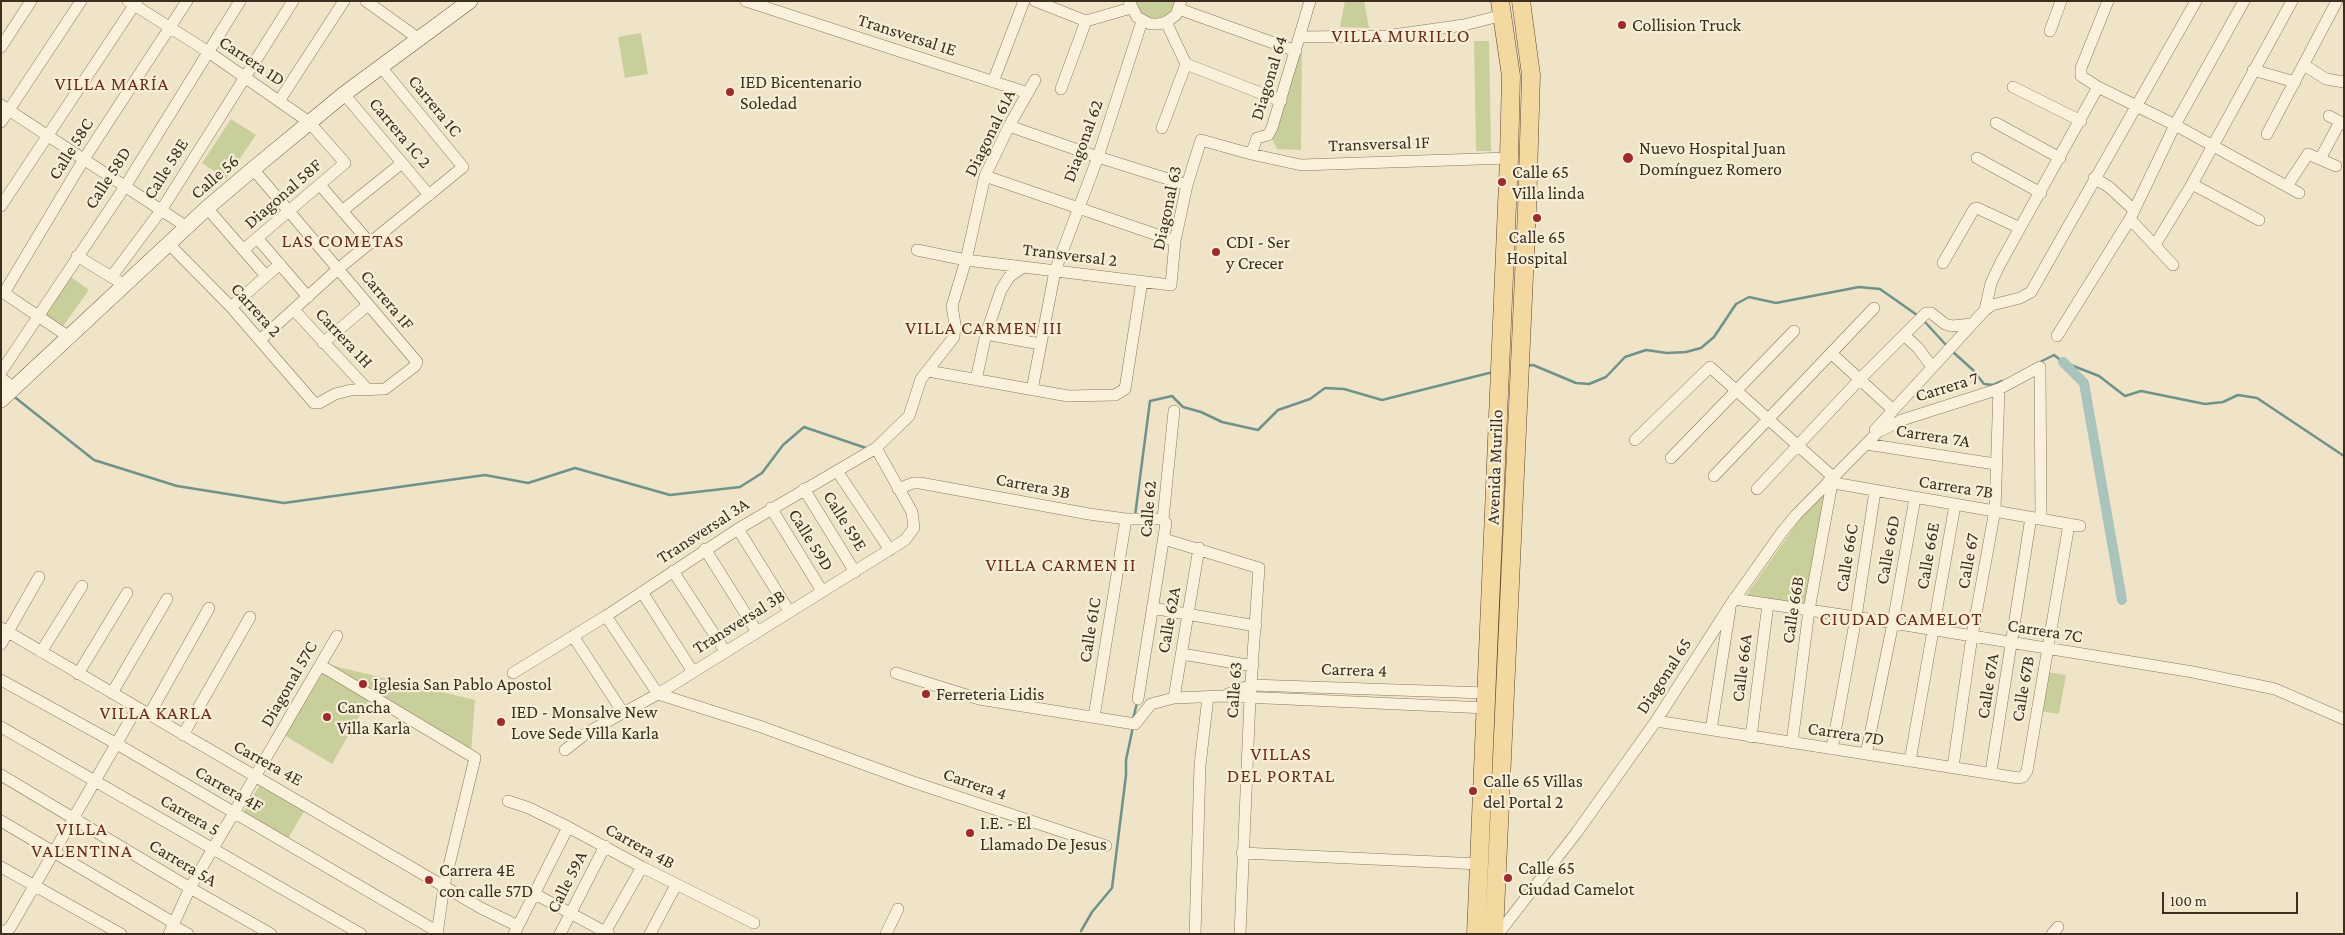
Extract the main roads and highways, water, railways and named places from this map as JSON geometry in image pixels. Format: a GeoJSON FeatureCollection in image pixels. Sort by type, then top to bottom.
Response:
{"type":"FeatureCollection","features":[{"type":"Feature","properties":{"kind":"main road","name":"Calle 56"},"geometry":{"type":"LineString","coordinates":[[1,400],[69,337],[118,281],[168,244],[252,169],[344,94],[470,1]]}},
{"type":"Feature","properties":{"kind":"main road","name":"Avenida Murillo"},"geometry":{"type":"LineString","coordinates":[[1496,934],[1527,210],[1530,75],[1521,1]]}},
{"type":"Feature","properties":{"kind":"main road","name":"Avenida Murillo"},"geometry":{"type":"LineString","coordinates":[[1476,934],[1509,158],[1511,76],[1502,8]]}},
{"type":"Feature","properties":{"kind":"waterway"},"geometry":{"type":"LineString","coordinates":[[1526,366],[1533,365],[1576,383],[1589,384],[1606,377],[1625,357],[1646,350],[1667,353],[1686,352],[1701,348],[1714,337],[1736,304],[1749,297],[1776,303],[1859,287],[1880,289],[1917,315]]}},
{"type":"Feature","properties":{"kind":"waterway"},"geometry":{"type":"LineString","coordinates":[[1924,321],[1947,346]]}},
{"type":"Feature","properties":{"kind":"waterway"},"geometry":{"type":"LineString","coordinates":[[1953,352],[1973,370],[1984,384],[1993,385],[2002,381]]}},
{"type":"Feature","properties":{"kind":"waterway"},"geometry":{"type":"LineString","coordinates":[[2040,362],[2054,355],[2063,362],[2099,376],[2125,396],[2141,391],[2205,404],[2223,402],[2238,395],[2257,398],[2344,456]]}},
{"type":"Feature","properties":{"kind":"waterway"},"geometry":{"type":"LineString","coordinates":[[2063,362],[2084,383],[2122,600]]}},
{"type":"Feature","properties":{"kind":"waterway"},"geometry":{"type":"LineString","coordinates":[[1135,516],[1150,401],[1172,396],[1183,407],[1201,412],[1222,422],[1258,430],[1278,410],[1310,399],[1325,388],[1344,389],[1382,400],[1493,372]]}},
{"type":"Feature","properties":{"kind":"waterway"},"geometry":{"type":"LineString","coordinates":[[12,395],[94,460],[177,486],[284,503],[485,475],[528,483],[575,468],[670,495],[740,487],[762,473],[783,445],[804,427],[869,449]]}},
{"type":"Feature","properties":{"kind":"waterway"},"geometry":{"type":"LineString","coordinates":[[1133,719],[1137,703]]}},
{"type":"Feature","properties":{"kind":"waterway"},"geometry":{"type":"LineString","coordinates":[[1081,931],[1092,912],[1112,888],[1126,775],[1126,760],[1133,727]]}},
{"type":"Feature","properties":{"kind":"place","name":"Collision Truck"},"geometry":{"type":"Point","coordinates":[1622,25]}},
{"type":"Feature","properties":{"kind":"place","name":"IED Bicentenario Soledad"},"geometry":{"type":"Point","coordinates":[730,92]}},
{"type":"Feature","properties":{"kind":"place","name":"Nuevo Hospital Juan Domínguez Romero"},"geometry":{"type":"Point","coordinates":[1628,158]}},
{"type":"Feature","properties":{"kind":"place","name":"Calle 65 Villa linda"},"geometry":{"type":"Point","coordinates":[1502,182]}},
{"type":"Feature","properties":{"kind":"place","name":"Calle 65 Hospital"},"geometry":{"type":"Point","coordinates":[1537,218]}},
{"type":"Feature","properties":{"kind":"place","name":"CDI - Ser y Crecer"},"geometry":{"type":"Point","coordinates":[1216,252]}},
{"type":"Feature","properties":{"kind":"place","name":"Iglesia San Pablo Apostol"},"geometry":{"type":"Point","coordinates":[363,684]}},
{"type":"Feature","properties":{"kind":"place","name":"Ferreteria Lidis"},"geometry":{"type":"Point","coordinates":[926,694]}},
{"type":"Feature","properties":{"kind":"place","name":"Cancha Villa Karla"},"geometry":{"type":"Point","coordinates":[327,717]}},
{"type":"Feature","properties":{"kind":"place","name":"IED - Monsalve New Love Sede Villa Karla"},"geometry":{"type":"Point","coordinates":[501,722]}},
{"type":"Feature","properties":{"kind":"place","name":"Calle 65 Villas del Portal 2"},"geometry":{"type":"Point","coordinates":[1473,791]}},
{"type":"Feature","properties":{"kind":"place","name":"I.E. - El Llamado De Jesus"},"geometry":{"type":"Point","coordinates":[970,833]}},
{"type":"Feature","properties":{"kind":"place","name":"Calle 65 Ciudad Camelot"},"geometry":{"type":"Point","coordinates":[1508,878]}},
{"type":"Feature","properties":{"kind":"place","name":"Carrera 4E con calle 57D"},"geometry":{"type":"Point","coordinates":[429,880]}},
{"type":"Feature","properties":{"kind":"district","name":"VILLA MURILLO"},"geometry":{"type":"Point","coordinates":[1401,36]}},
{"type":"Feature","properties":{"kind":"district","name":"VILLA MARÍA"},"geometry":{"type":"Point","coordinates":[112,84]}},
{"type":"Feature","properties":{"kind":"district","name":"LAS COMETAS"},"geometry":{"type":"Point","coordinates":[343,241]}},
{"type":"Feature","properties":{"kind":"district","name":"VILLA CARMEN III"},"geometry":{"type":"Point","coordinates":[984,328]}},
{"type":"Feature","properties":{"kind":"district","name":"VILLA CARMEN II"},"geometry":{"type":"Point","coordinates":[1061,565]}},
{"type":"Feature","properties":{"kind":"district","name":"CIUDAD CAMELOT"},"geometry":{"type":"Point","coordinates":[1901,619]}},
{"type":"Feature","properties":{"kind":"district","name":"VILLA KARLA"},"geometry":{"type":"Point","coordinates":[156,713]}},
{"type":"Feature","properties":{"kind":"district","name":"VILLAS DEL PORTAL"},"geometry":{"type":"Point","coordinates":[1281,765]}},
{"type":"Feature","properties":{"kind":"district","name":"VILLA VALENTINA"},"geometry":{"type":"Point","coordinates":[82,840]}}]}
